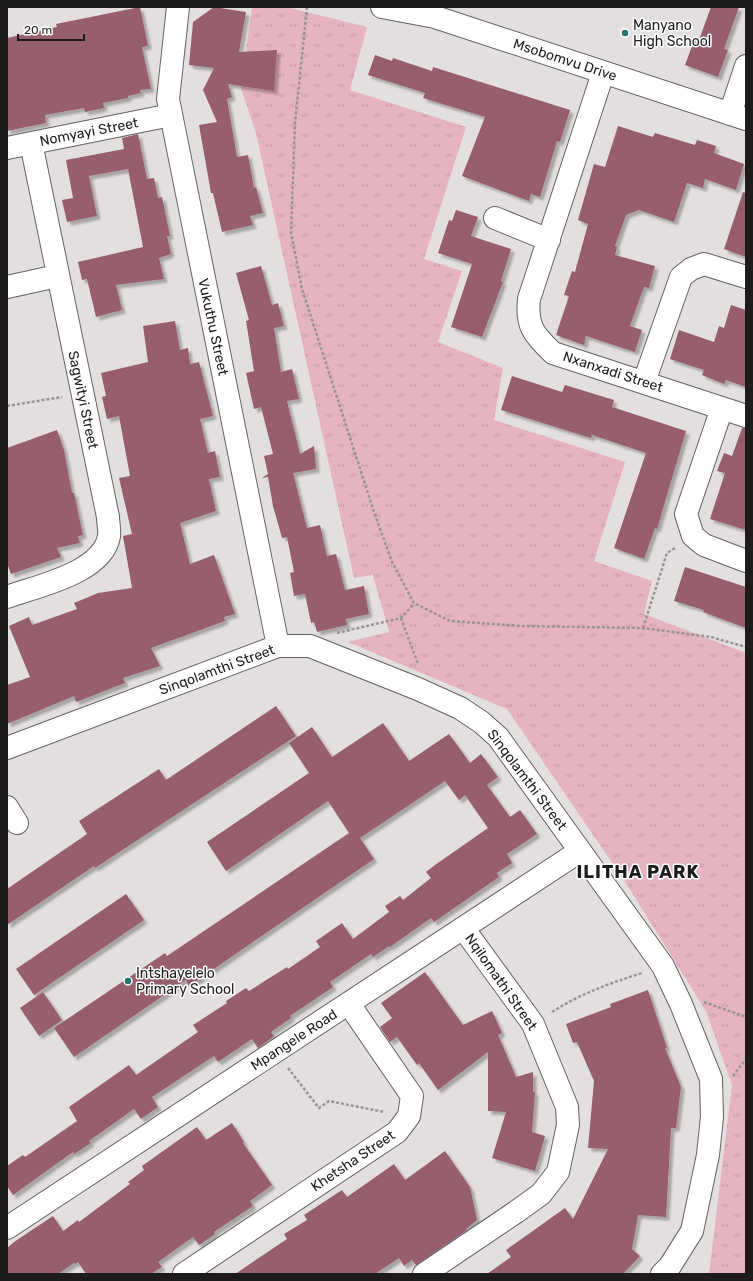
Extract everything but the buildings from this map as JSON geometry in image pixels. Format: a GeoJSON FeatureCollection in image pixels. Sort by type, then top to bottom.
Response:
{"type":"FeatureCollection","features":[{"type":"Feature","properties":{"kind":"street","name":"Vukuthu Street"},"geometry":{"type":"LineString","coordinates":[[178,7],[168,99],[278,646]]}},
{"type":"Feature","properties":{"kind":"street","name":"Msobomvu Drive"},"geometry":{"type":"LineString","coordinates":[[382,7],[435,17],[738,116]]}},
{"type":"Feature","properties":{"kind":"street"},"geometry":{"type":"LineString","coordinates":[[738,116],[746,66]]}},
{"type":"Feature","properties":{"kind":"street","name":"Nxanxadi Street"},"geometry":{"type":"LineString","coordinates":[[603,73],[529,299],[527,314],[531,329],[552,353],[746,416]]}},
{"type":"Feature","properties":{"kind":"street","name":"Nomyayi Street"},"geometry":{"type":"LineString","coordinates":[[7,148],[171,115]]}},
{"type":"Feature","properties":{"kind":"street","name":"Sagwityi Street"},"geometry":{"type":"LineString","coordinates":[[7,597],[81,571],[93,562],[103,550],[109,536],[108,517],[57,276],[31,143]]}},
{"type":"Feature","properties":{"kind":"street"},"geometry":{"type":"LineString","coordinates":[[495,218],[549,240]]}},
{"type":"Feature","properties":{"kind":"street"},"geometry":{"type":"LineString","coordinates":[[644,382],[681,277],[691,269],[704,264],[746,278]]}},
{"type":"Feature","properties":{"kind":"street"},"geometry":{"type":"LineString","coordinates":[[7,286],[57,276]]}},
{"type":"Feature","properties":{"kind":"street"},"geometry":{"type":"LineString","coordinates":[[722,408],[686,514],[693,536],[704,545],[746,560]]}},
{"type":"Feature","properties":{"kind":"street","name":"Sinqolamthi Street"},"geometry":{"type":"LineString","coordinates":[[7,748],[278,646],[310,646],[418,689],[460,708],[481,722],[498,737],[663,966],[681,1004],[711,1078],[712,1117],[708,1155],[692,1231],[670,1266],[662,1274]]}},
{"type":"Feature","properties":{"kind":"street","name":"Mpangele Road"},"geometry":{"type":"LineString","coordinates":[[7,1228],[580,851]]}},
{"type":"Feature","properties":{"kind":"street","name":"Nqilomathi Street"},"geometry":{"type":"LineString","coordinates":[[424,1274],[541,1194],[558,1172],[568,1125],[567,1107],[533,1024],[463,928]]}},
{"type":"Feature","properties":{"kind":"street","name":"Khetsha Street"},"geometry":{"type":"LineString","coordinates":[[184,1274],[397,1132],[409,1116],[412,1096],[349,1004]]}},
{"type":"Feature","properties":{"kind":"path"},"geometry":{"type":"LineString","coordinates":[[307,7],[295,123],[291,234],[302,289],[374,512],[392,562],[414,604],[450,621],[521,626],[643,628],[711,637],[746,647]]}},
{"type":"Feature","properties":{"kind":"path"},"geometry":{"type":"LineString","coordinates":[[7,406],[82,393]]}},
{"type":"Feature","properties":{"kind":"path"},"geometry":{"type":"LineString","coordinates":[[643,628],[667,553],[693,536]]}},
{"type":"Feature","properties":{"kind":"path"},"geometry":{"type":"LineString","coordinates":[[310,646],[324,636],[401,618],[414,604]]}},
{"type":"Feature","properties":{"kind":"path"},"geometry":{"type":"LineString","coordinates":[[401,618],[423,678],[418,689]]}},
{"type":"Feature","properties":{"kind":"path"},"geometry":{"type":"LineString","coordinates":[[533,1024],[596,987],[663,966]]}},
{"type":"Feature","properties":{"kind":"path"},"geometry":{"type":"LineString","coordinates":[[703,1002],[746,1017]]}},
{"type":"Feature","properties":{"kind":"path"},"geometry":{"type":"LineString","coordinates":[[275,1053],[319,1108],[329,1101],[409,1116]]}},
{"type":"Feature","properties":{"kind":"green space"},"geometry":{"type":"Polygon","coordinates":[[[252,7],[286,7],[367,27],[350,90],[466,127],[424,259],[462,271],[438,342],[503,368],[494,420],[625,462],[594,561],[652,581],[644,614],[746,653],[746,1274],[709,1274],[732,1085],[706,1011],[624,880],[507,709],[348,642],[389,632],[373,575],[354,578],[256,133],[241,88],[252,7]]]}},
{"type":"Feature","properties":{"kind":"place","name":"Manyano High School"},"geometry":{"type":"Point","coordinates":[625,33]}},
{"type":"Feature","properties":{"kind":"place","name":"Intshayelelo Primary School"},"geometry":{"type":"Point","coordinates":[128,981]}},
{"type":"Feature","properties":{"kind":"district","name":"ILITHA PARK"},"geometry":{"type":"Point","coordinates":[638,872]}}]}
